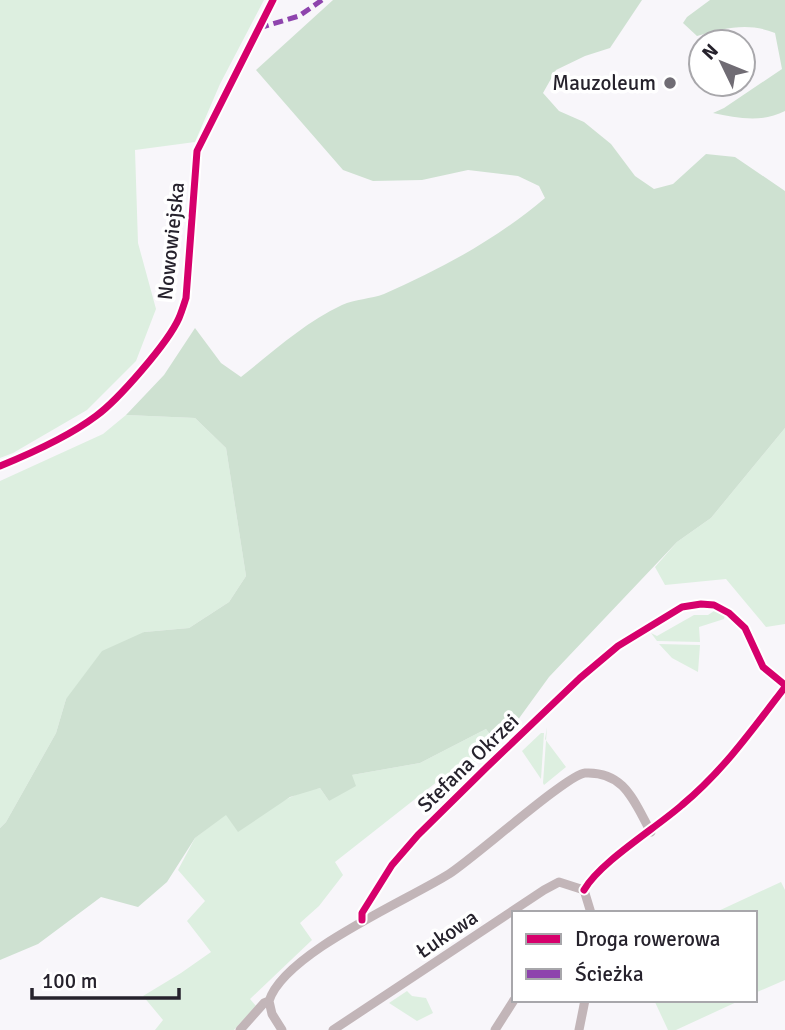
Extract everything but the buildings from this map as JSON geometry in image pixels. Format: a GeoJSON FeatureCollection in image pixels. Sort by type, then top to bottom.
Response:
{"type":"FeatureCollection","features":[{"type":"Feature","properties":{"kind":"street","name":"Nowowiejska"},"geometry":{"type":"LineString","coordinates":[[0,466],[56,440],[97,416],[163,343],[178,320],[186,298],[197,151],[273,0]]}},
{"type":"Feature","properties":{"kind":"street","name":"Stefana Okrzei"},"geometry":{"type":"LineString","coordinates":[[362,920],[362,913],[392,865],[418,835],[580,678],[618,646],[682,607],[714,605],[729,613],[746,628],[763,667],[785,686]]}},
{"type":"Feature","properties":{"kind":"street"},"geometry":{"type":"LineString","coordinates":[[589,911],[584,890],[597,873],[712,779],[785,686]]}},
{"type":"Feature","properties":{"kind":"street"},"geometry":{"type":"LineString","coordinates":[[240,1030],[264,1003],[269,1001],[279,983],[298,965],[362,920],[450,874],[575,775],[604,774],[620,781],[631,795],[650,832]]}},
{"type":"Feature","properties":{"kind":"street","name":"Łukowa"},"geometry":{"type":"LineString","coordinates":[[512,911],[559,882],[584,890]]}},
{"type":"Feature","properties":{"kind":"street","name":"Łukowa"},"geometry":{"type":"LineString","coordinates":[[333,1030],[512,911]]}},
{"type":"Feature","properties":{"kind":"street"},"geometry":{"type":"LineString","coordinates":[[269,1001],[272,1014],[282,1030]]}},
{"type":"Feature","properties":{"kind":"street"},"geometry":{"type":"LineString","coordinates":[[495,1030],[513,1002]]}},
{"type":"Feature","properties":{"kind":"street"},"geometry":{"type":"LineString","coordinates":[[579,1030],[585,1002]]}},
{"type":"Feature","properties":{"kind":"green space"},"geometry":{"type":"Polygon","coordinates":[[[0,0],[264,0],[220,84],[195,142],[135,150],[138,243],[156,309],[136,361],[87,410],[0,458],[0,0]]]}},
{"type":"Feature","properties":{"kind":"green space"},"geometry":{"type":"Polygon","coordinates":[[[333,0],[642,0],[610,48],[556,70],[543,93],[559,111],[584,122],[611,144],[635,176],[654,189],[673,184],[706,154],[735,157],[785,191],[785,428],[711,518],[677,542],[549,677],[499,746],[486,729],[420,763],[352,775],[356,786],[329,801],[320,788],[290,797],[238,832],[226,815],[195,838],[167,882],[138,907],[101,897],[38,944],[0,960],[0,828],[6,822],[56,733],[66,699],[102,651],[144,632],[189,628],[229,602],[246,576],[226,448],[195,418],[126,415],[164,375],[195,328],[221,363],[241,377],[328,312],[347,303],[384,294],[447,263],[508,227],[545,198],[539,186],[518,176],[468,170],[422,180],[373,181],[343,170],[256,70],[333,0]]]}},
{"type":"Feature","properties":{"kind":"green space"},"geometry":{"type":"Polygon","coordinates":[[[710,0],[785,0],[785,111],[758,118],[713,113],[739,98],[757,98],[757,86],[782,69],[775,33],[746,27],[688,28],[683,23],[710,0]]]}},
{"type":"Feature","properties":{"kind":"green space"},"geometry":{"type":"Polygon","coordinates":[[[126,415],[195,418],[226,448],[246,576],[229,602],[189,628],[144,632],[66,699],[56,733],[6,822],[0,828],[0,481],[103,434],[126,415]]]}},
{"type":"Feature","properties":{"kind":"green space"},"geometry":{"type":"Polygon","coordinates":[[[785,428],[785,624],[766,627],[726,579],[665,585],[655,567],[677,542],[711,518],[785,428]]]}},
{"type":"Feature","properties":{"kind":"green space"},"geometry":{"type":"Polygon","coordinates":[[[714,611],[725,615],[724,619],[699,627],[700,642],[657,641],[651,633],[657,636],[694,615],[708,615],[714,611]]]}},
{"type":"Feature","properties":{"kind":"green space"},"geometry":{"type":"Polygon","coordinates":[[[659,644],[700,645],[698,672],[672,658],[659,644]]]}},
{"type":"Feature","properties":{"kind":"green space"},"geometry":{"type":"Polygon","coordinates":[[[486,729],[499,746],[441,786],[438,781],[335,862],[343,875],[319,906],[300,923],[312,940],[250,999],[256,1006],[234,1030],[155,1030],[163,1020],[143,996],[211,952],[187,921],[205,901],[178,870],[195,838],[226,814],[238,831],[277,805],[309,790],[320,788],[329,801],[352,775],[420,763],[486,729]]]}},
{"type":"Feature","properties":{"kind":"green space"},"geometry":{"type":"Polygon","coordinates":[[[544,733],[541,779],[522,751],[544,733]]]}},
{"type":"Feature","properties":{"kind":"green space"},"geometry":{"type":"Polygon","coordinates":[[[546,740],[566,767],[544,785],[543,783],[546,740]]]}},
{"type":"Feature","properties":{"kind":"green space"},"geometry":{"type":"Polygon","coordinates":[[[781,882],[785,890],[785,980],[757,992],[757,911],[718,911],[781,882]]]}},
{"type":"Feature","properties":{"kind":"green space"},"geometry":{"type":"Polygon","coordinates":[[[407,991],[412,996],[426,998],[433,1013],[417,1021],[389,1003],[407,991]]]}},
{"type":"Feature","properties":{"kind":"green space"},"geometry":{"type":"Polygon","coordinates":[[[655,1002],[737,1002],[676,1030],[668,1030],[655,1002]]]}},
{"type":"Feature","properties":{"kind":"marked path"},"geometry":{"type":"LineString","coordinates":[[259,28],[299,16],[322,0]]}},
{"type":"Feature","properties":{"kind":"cycle path"},"geometry":{"type":"LineString","coordinates":[[0,466],[62,438],[96,416],[142,370],[173,329],[186,298],[197,151],[273,0]]}},
{"type":"Feature","properties":{"kind":"cycle path"},"geometry":{"type":"LineString","coordinates":[[362,920],[362,913],[392,865],[418,835],[487,767],[580,678],[618,646],[682,607],[714,605],[729,613],[745,628],[763,667],[785,685]]}},
{"type":"Feature","properties":{"kind":"cycle path"},"geometry":{"type":"LineString","coordinates":[[584,890],[602,868],[671,814],[711,778],[785,687]]}},
{"type":"Feature","properties":{"kind":"place","name":"Mauzoleum"},"geometry":{"type":"Point","coordinates":[670,83]}}]}
